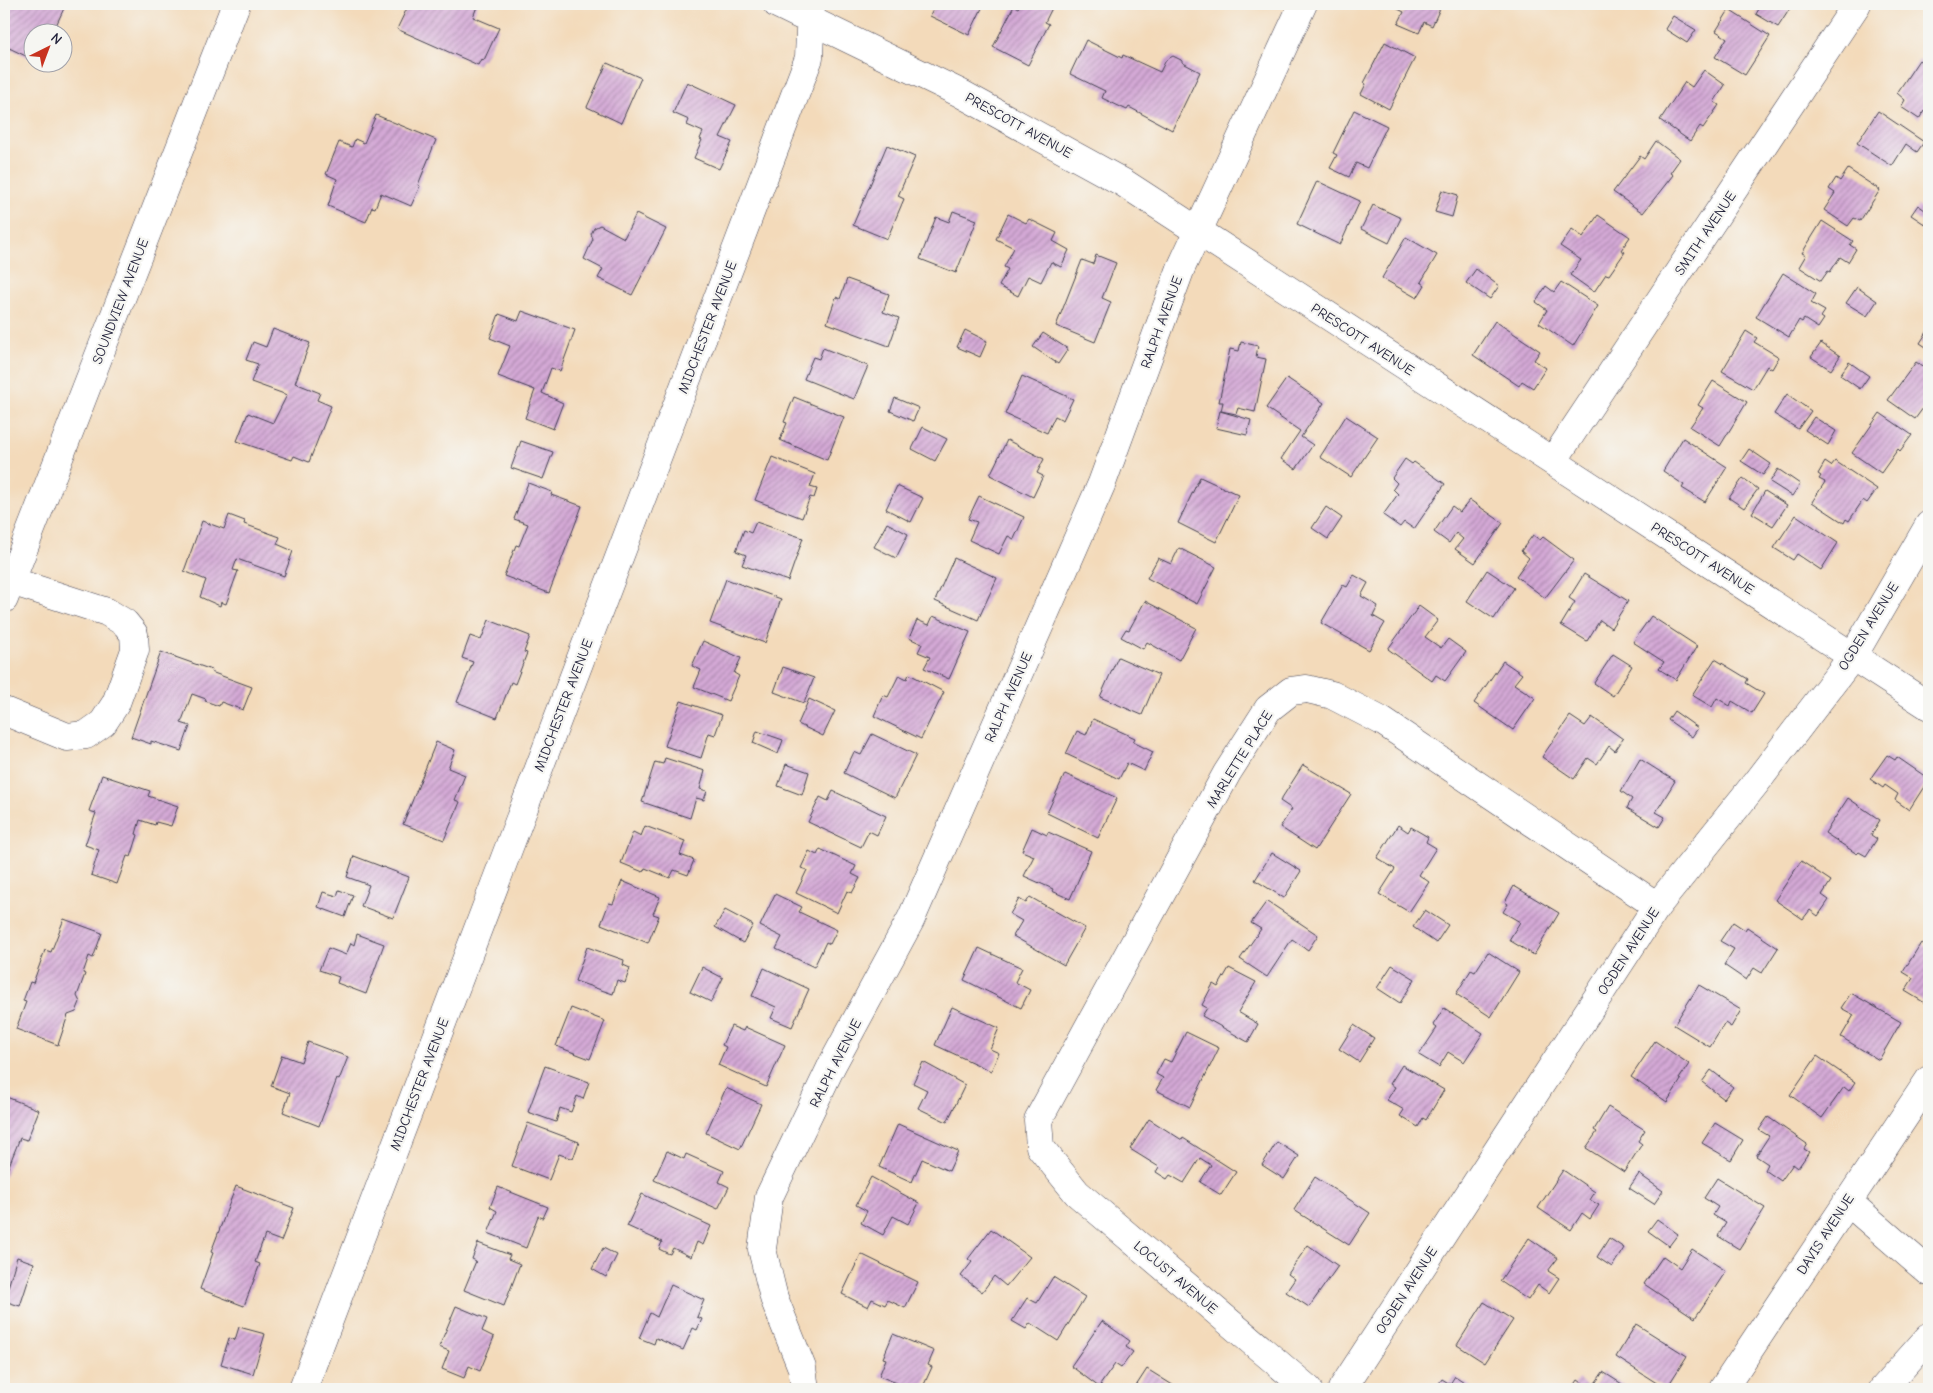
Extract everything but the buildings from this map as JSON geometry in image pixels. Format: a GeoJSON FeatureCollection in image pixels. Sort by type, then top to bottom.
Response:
{"type":"FeatureCollection","features":[{"type":"Feature","properties":{"kind":"street","name":"SOUNDVIEW AVENUE"},"geometry":{"type":"LineString","coordinates":[[7,590],[236,4]]}},
{"type":"Feature","properties":{"kind":"street","name":"PRESCOTT AVENUE"},"geometry":{"type":"LineString","coordinates":[[777,4],[811,11],[1124,183],[1929,706]]}},
{"type":"Feature","properties":{"kind":"street","name":"RALPH AVENUE"},"geometry":{"type":"LineString","coordinates":[[805,1389],[802,1368],[774,1298],[762,1249],[769,1196],[832,1064],[915,910],[1102,483],[1181,268],[1304,4]]}},
{"type":"Feature","properties":{"kind":"street","name":"SMITH AVENUE"},"geometry":{"type":"LineString","coordinates":[[1553,462],[1857,4]]}},
{"type":"Feature","properties":{"kind":"street","name":"MIDCHESTER AVENUE"},"geometry":{"type":"LineString","coordinates":[[303,1389],[809,58],[811,11]]}},
{"type":"Feature","properties":{"kind":"street","name":"OGDEN AVENUE"},"geometry":{"type":"LineString","coordinates":[[1342,1389],[1657,906],[1852,656],[1929,525]]}},
{"type":"Feature","properties":{"kind":"street"},"geometry":{"type":"LineString","coordinates":[[4,711],[67,737],[86,735],[103,723],[116,703],[135,650],[134,634],[125,623],[107,612],[7,590]]}},
{"type":"Feature","properties":{"kind":"street","name":"MARLETTE PLACE"},"geometry":{"type":"LineString","coordinates":[[1050,1159],[1040,1147],[1038,1120],[1227,773],[1268,709],[1291,691],[1308,689],[1332,695],[1382,721],[1657,906]]}},
{"type":"Feature","properties":{"kind":"street","name":"DAVIS AVENUE"},"geometry":{"type":"LineString","coordinates":[[1723,1389],[1929,1080]]}},
{"type":"Feature","properties":{"kind":"street","name":"LOCUST AVENUE"},"geometry":{"type":"LineString","coordinates":[[1050,1159],[1077,1194],[1308,1389]]}},
{"type":"Feature","properties":{"kind":"street"},"geometry":{"type":"LineString","coordinates":[[1847,1201],[1929,1272]]}},
{"type":"Feature","properties":{"kind":"street"},"geometry":{"type":"LineString","coordinates":[[1883,1389],[1929,1336]]}}]}
